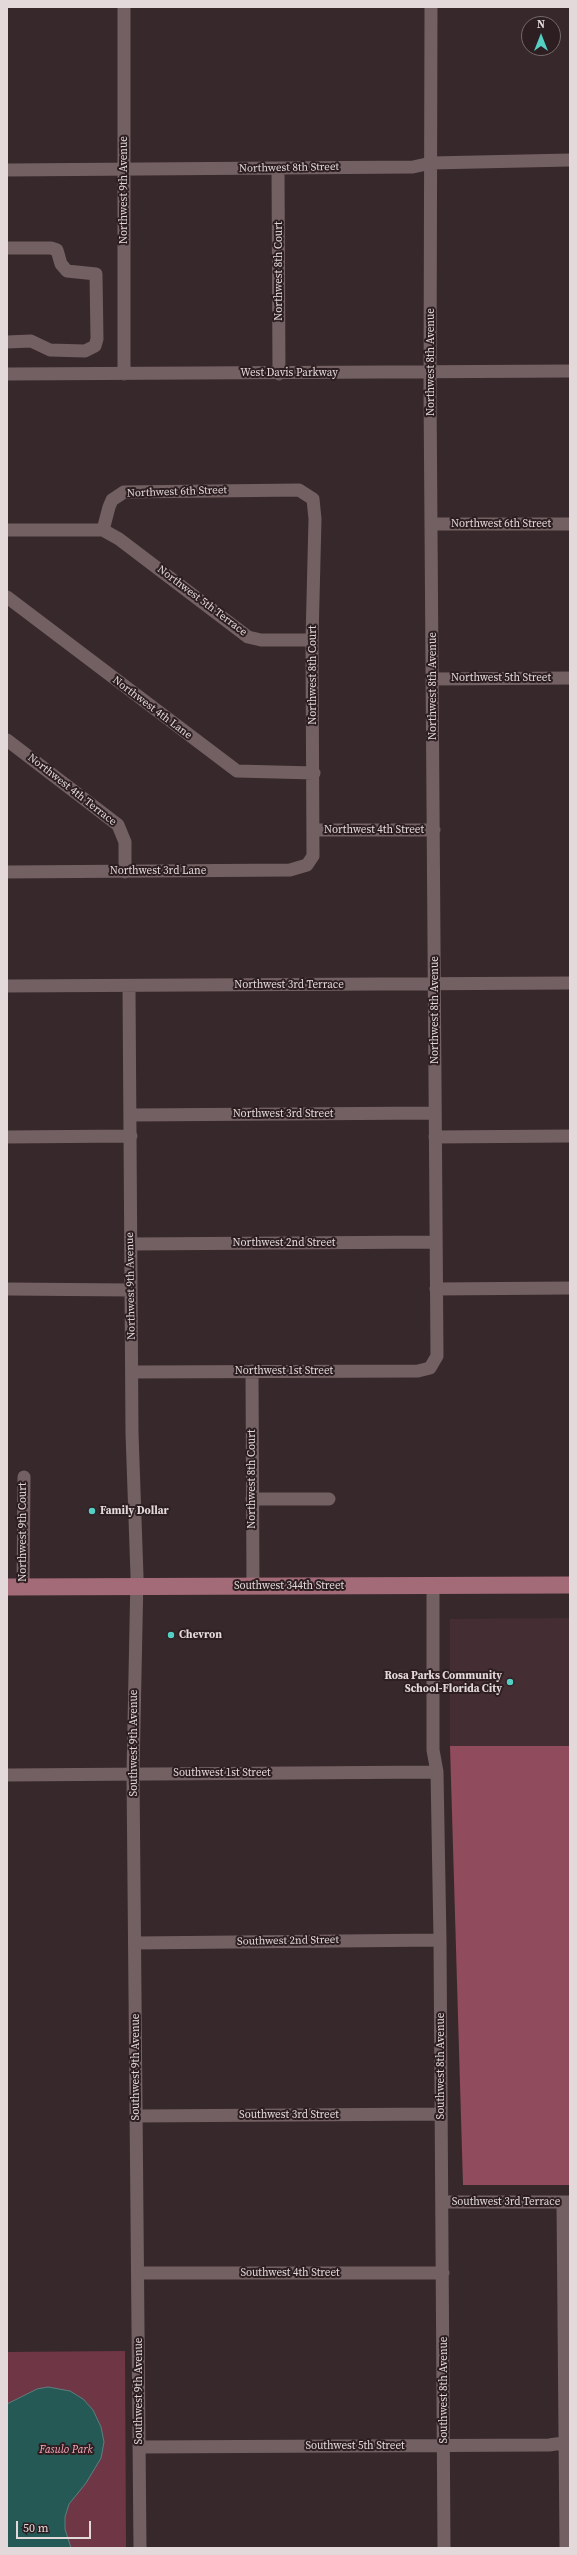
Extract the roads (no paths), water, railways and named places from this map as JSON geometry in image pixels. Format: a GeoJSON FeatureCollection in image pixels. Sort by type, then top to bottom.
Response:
{"type":"FeatureCollection","features":[{"type":"Feature","properties":{"kind":"main road","name":"Southwest 344th Street"},"geometry":{"type":"LineString","coordinates":[[15,1587],[570,1585]]}},
{"type":"Feature","properties":{"kind":"street","name":"Northwest 9th Avenue"},"geometry":{"type":"LineString","coordinates":[[124,7],[124,374]]}},
{"type":"Feature","properties":{"kind":"street","name":"Northwest 8th Avenue"},"geometry":{"type":"LineString","coordinates":[[432,7],[430,372],[436,1289],[438,1353],[434,1364]]}},
{"type":"Feature","properties":{"kind":"street","name":"Northwest 8th Street"},"geometry":{"type":"LineString","coordinates":[[7,170],[413,167],[432,163],[570,160]]}},
{"type":"Feature","properties":{"kind":"street","name":"Northwest 8th Court"},"geometry":{"type":"LineString","coordinates":[[278,169],[279,374]]}},
{"type":"Feature","properties":{"kind":"street"},"geometry":{"type":"LineString","coordinates":[[7,248],[52,248],[57,250],[61,264],[67,271],[96,274],[97,339],[95,346],[86,351],[50,350],[31,341],[7,342]]}},
{"type":"Feature","properties":{"kind":"street","name":"West Davis Parkway"},"geometry":{"type":"LineString","coordinates":[[7,374],[279,374],[570,371]]}},
{"type":"Feature","properties":{"kind":"street","name":"Northwest 8th Court"},"geometry":{"type":"LineString","coordinates":[[299,490],[313,499],[315,519],[312,640],[315,830],[313,856],[307,865]]}},
{"type":"Feature","properties":{"kind":"street","name":"Northwest 6th Street"},"geometry":{"type":"LineString","coordinates":[[103,530],[108,506],[112,500],[124,492],[299,490]]}},
{"type":"Feature","properties":{"kind":"street","name":"Northwest 6th Street"},"geometry":{"type":"LineString","coordinates":[[432,524],[570,524]]}},
{"type":"Feature","properties":{"kind":"street"},"geometry":{"type":"LineString","coordinates":[[7,530],[103,530]]}},
{"type":"Feature","properties":{"kind":"street","name":"Northwest 5th Terrace"},"geometry":{"type":"LineString","coordinates":[[103,530],[119,538],[248,637],[261,640],[312,640]]}},
{"type":"Feature","properties":{"kind":"street","name":"Northwest 4th Lane"},"geometry":{"type":"LineString","coordinates":[[7,597],[237,771],[314,773]]}},
{"type":"Feature","properties":{"kind":"street","name":"Northwest 5th Street"},"geometry":{"type":"LineString","coordinates":[[433,678],[570,678]]}},
{"type":"Feature","properties":{"kind":"street","name":"Northwest 4th Terrace"},"geometry":{"type":"LineString","coordinates":[[7,740],[118,825],[125,842],[125,872]]}},
{"type":"Feature","properties":{"kind":"street","name":"Northwest 4th Street"},"geometry":{"type":"LineString","coordinates":[[315,830],[434,830]]}},
{"type":"Feature","properties":{"kind":"street","name":"Northwest 3rd Lane"},"geometry":{"type":"LineString","coordinates":[[7,872],[290,870],[307,865]]}},
{"type":"Feature","properties":{"kind":"street","name":"Northwest 3rd Terrace"},"geometry":{"type":"LineString","coordinates":[[7,986],[570,983]]}},
{"type":"Feature","properties":{"kind":"street","name":"Northwest 9th Avenue"},"geometry":{"type":"LineString","coordinates":[[130,986],[131,1290],[136,1587]]}},
{"type":"Feature","properties":{"kind":"street","name":"Northwest 3rd Street"},"geometry":{"type":"LineString","coordinates":[[131,1115],[435,1112]]}},
{"type":"Feature","properties":{"kind":"street"},"geometry":{"type":"LineString","coordinates":[[7,1137],[131,1136]]}},
{"type":"Feature","properties":{"kind":"street"},"geometry":{"type":"LineString","coordinates":[[435,1137],[570,1136]]}},
{"type":"Feature","properties":{"kind":"street","name":"Northwest 2nd Street"},"geometry":{"type":"LineString","coordinates":[[131,1244],[436,1242]]}},
{"type":"Feature","properties":{"kind":"street"},"geometry":{"type":"LineString","coordinates":[[436,1289],[570,1288]]}},
{"type":"Feature","properties":{"kind":"street"},"geometry":{"type":"LineString","coordinates":[[7,1289],[131,1290]]}},
{"type":"Feature","properties":{"kind":"street","name":"Northwest 1st Street"},"geometry":{"type":"LineString","coordinates":[[132,1372],[418,1371],[425,1370],[434,1364]]}},
{"type":"Feature","properties":{"kind":"street","name":"Northwest 8th Court"},"geometry":{"type":"LineString","coordinates":[[252,1371],[253,1586]]}},
{"type":"Feature","properties":{"kind":"street","name":"Northwest 9th Court"},"geometry":{"type":"LineString","coordinates":[[15,1587],[24,1476]]}},
{"type":"Feature","properties":{"kind":"street"},"geometry":{"type":"LineString","coordinates":[[252,1499],[329,1499]]}},
{"type":"Feature","properties":{"kind":"street","name":"Southwest 8th Avenue"},"geometry":{"type":"LineString","coordinates":[[433,1585],[433,1750],[437,1772],[440,1940],[444,2548]]}},
{"type":"Feature","properties":{"kind":"street","name":"Southwest 9th Avenue"},"geometry":{"type":"LineString","coordinates":[[136,1587],[133,1774],[140,2548]]}},
{"type":"Feature","properties":{"kind":"street","name":"Southwest 1st Street"},"geometry":{"type":"LineString","coordinates":[[7,1775],[437,1772]]}},
{"type":"Feature","properties":{"kind":"street","name":"Southwest 2nd Street"},"geometry":{"type":"LineString","coordinates":[[135,1942],[440,1940]]}},
{"type":"Feature","properties":{"kind":"street","name":"Southwest 3rd Street"},"geometry":{"type":"LineString","coordinates":[[137,2116],[441,2114]]}},
{"type":"Feature","properties":{"kind":"street","name":"Southwest 3rd Terrace"},"geometry":{"type":"LineString","coordinates":[[442,2202],[567,2202]]}},
{"type":"Feature","properties":{"kind":"street"},"geometry":{"type":"LineString","coordinates":[[566,2548],[567,2202]]}},
{"type":"Feature","properties":{"kind":"street","name":"Southwest 4th Street"},"geometry":{"type":"LineString","coordinates":[[138,2273],[443,2273]]}},
{"type":"Feature","properties":{"kind":"street","name":"Southwest 5th Street"},"geometry":{"type":"LineString","coordinates":[[139,2447],[444,2446],[549,2445],[567,2443]]}},
{"type":"Feature","properties":{"kind":"water"},"geometry":{"type":"Polygon","coordinates":[[[48,2387],[70,2391],[83,2399],[93,2410],[101,2427],[104,2442],[101,2458],[86,2483],[69,2504],[65,2517],[65,2529],[71,2548],[7,2548],[7,2404],[37,2389],[48,2387]]]}},
{"type":"Feature","properties":{"kind":"place","name":"Family Dollar"},"geometry":{"type":"Point","coordinates":[92,1511]}},
{"type":"Feature","properties":{"kind":"place","name":"Chevron"},"geometry":{"type":"Point","coordinates":[171,1635]}},
{"type":"Feature","properties":{"kind":"place","name":"Rosa Parks Community School-Florida City"},"geometry":{"type":"Point","coordinates":[510,1682]}},
{"type":"Feature","properties":{"kind":"park label","name":"Fasulo Park"},"geometry":{"type":"Point","coordinates":[66,2450]}}]}
